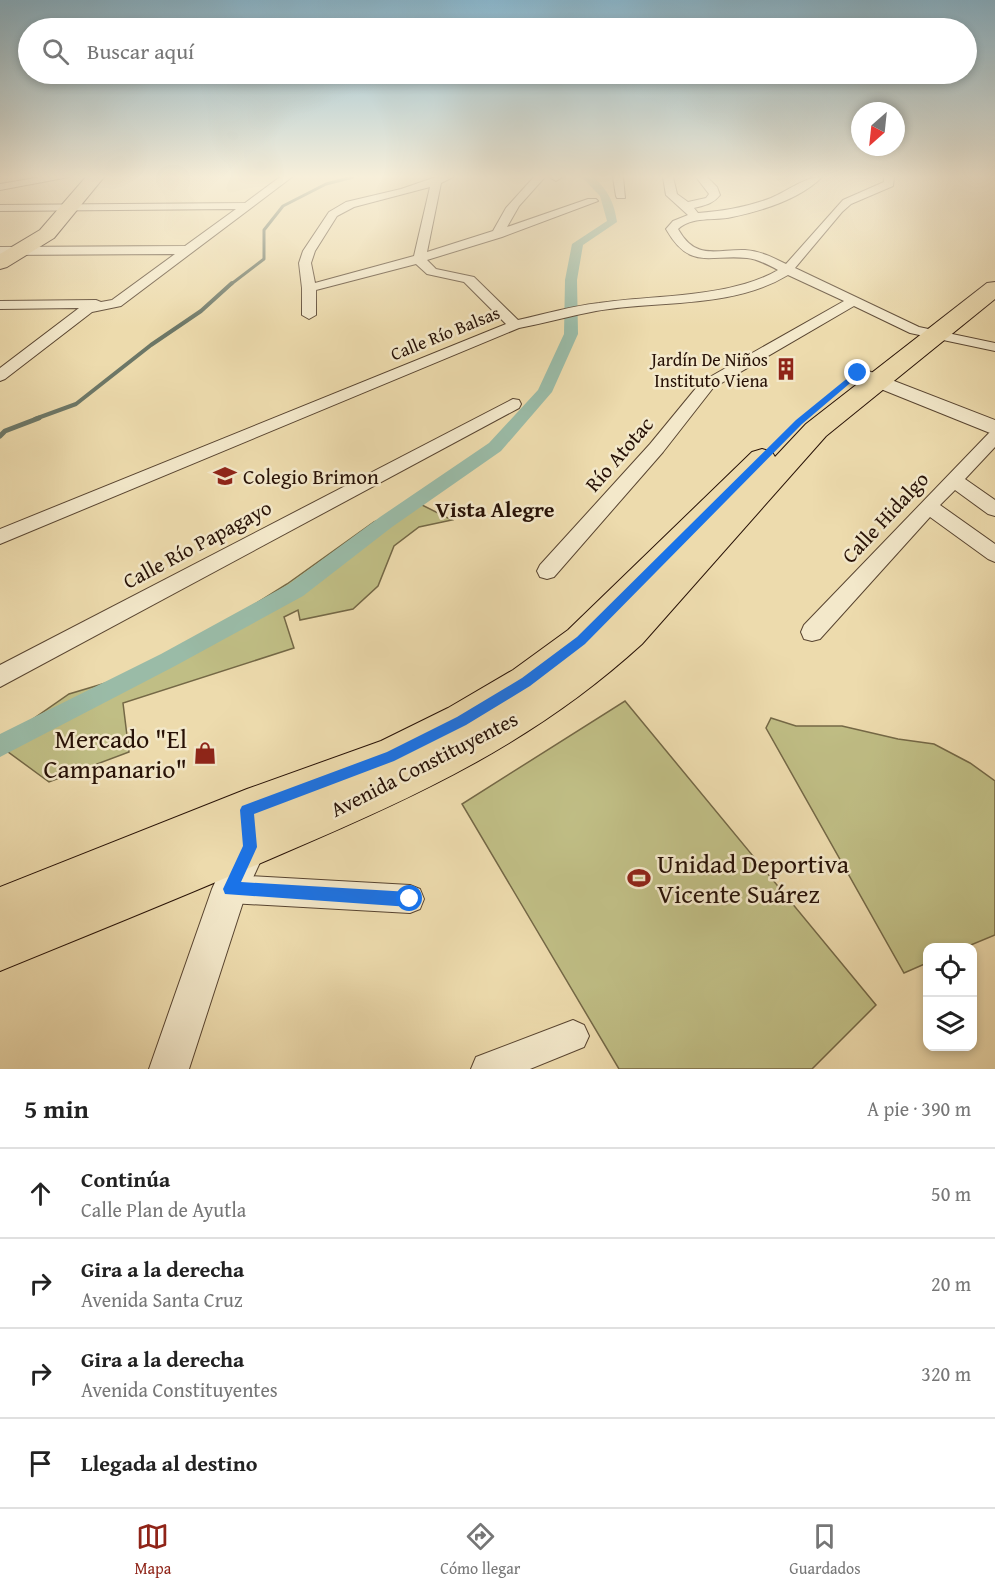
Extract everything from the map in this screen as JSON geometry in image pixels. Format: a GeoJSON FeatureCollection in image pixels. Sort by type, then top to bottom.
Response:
{"type":"FeatureCollection","features":[{"type":"Feature","properties":{"kind":"main road"},"geometry":{"type":"LineString","coordinates":[[0,263],[48,234],[54,227]]}},
{"type":"Feature","properties":{"kind":"main road","name":"Avenida Constituyentes"},"geometry":{"type":"LineString","coordinates":[[0,947],[250,847],[392,784],[474,744],[533,708],[600,661],[629,633],[816,430],[868,378],[925,332],[995,270]]}},
{"type":"Feature","properties":{"kind":"main road","name":"Avenida Constituyentes"},"geometry":{"type":"LineString","coordinates":[[925,332],[995,288]]}},
{"type":"Feature","properties":{"kind":"main road","name":"Avenida Constituyentes"},"geometry":{"type":"LineString","coordinates":[[0,910],[247,810],[390,757],[462,721],[526,682],[581,640],[799,422],[868,378]]}},
{"type":"Feature","properties":{"kind":"street"},"geometry":{"type":"LineString","coordinates":[[2,373],[87,309],[116,303],[218,227]]}},
{"type":"Feature","properties":{"kind":"street"},"geometry":{"type":"LineString","coordinates":[[309,315],[309,288],[305,263],[309,251],[325,227]]}},
{"type":"Feature","properties":{"kind":"street"},"geometry":{"type":"LineString","coordinates":[[429,227],[420,258],[424,268],[431,272],[466,278],[471,281],[515,325]]}},
{"type":"Feature","properties":{"kind":"street"},"geometry":{"type":"LineString","coordinates":[[498,234],[500,227]]}},
{"type":"Feature","properties":{"kind":"street"},"geometry":{"type":"LineString","coordinates":[[309,288],[420,258],[518,227]]}},
{"type":"Feature","properties":{"kind":"street"},"geometry":{"type":"LineString","coordinates":[[675,227],[672,229],[680,243],[688,249],[709,256],[744,254],[759,256],[925,332],[995,346]]}},
{"type":"Feature","properties":{"kind":"street"},"geometry":{"type":"LineString","coordinates":[[788,269],[824,227]]}},
{"type":"Feature","properties":{"kind":"street"},"geometry":{"type":"LineString","coordinates":[[0,251],[186,250]]}},
{"type":"Feature","properties":{"kind":"street","name":"Calle Río Balsas"},"geometry":{"type":"LineString","coordinates":[[0,537],[515,325],[565,312],[596,307],[732,292],[770,280],[788,269]]}},
{"type":"Feature","properties":{"kind":"street","name":"Río Atotac"},"geometry":{"type":"LineString","coordinates":[[547,571],[650,456],[707,385],[854,301]]}},
{"type":"Feature","properties":{"kind":"street"},"geometry":{"type":"LineString","coordinates":[[0,304],[116,303]]}},
{"type":"Feature","properties":{"kind":"street"},"geometry":{"type":"LineString","coordinates":[[868,378],[995,428]]}},
{"type":"Feature","properties":{"kind":"street","name":"Calle Río Papagayo"},"geometry":{"type":"LineString","coordinates":[[0,677],[513,405]]}},
{"type":"Feature","properties":{"kind":"street","name":"Calle Hidalgo"},"geometry":{"type":"LineString","coordinates":[[812,632],[995,437]]}},
{"type":"Feature","properties":{"kind":"street"},"geometry":{"type":"LineString","coordinates":[[953,480],[995,509]]}},
{"type":"Feature","properties":{"kind":"street"},"geometry":{"type":"LineString","coordinates":[[928,506],[995,554]]}},
{"type":"Feature","properties":{"kind":"street"},"geometry":{"type":"LineString","coordinates":[[169,1069],[230,889],[250,847],[247,810]]}},
{"type":"Feature","properties":{"kind":"street"},"geometry":{"type":"LineString","coordinates":[[230,889],[410,899]]}},
{"type":"Feature","properties":{"kind":"street"},"geometry":{"type":"LineString","coordinates":[[488,1069],[573,1036]]}},
{"type":"Feature","properties":{"kind":"shaded area"},"geometry":{"type":"Polygon","coordinates":[[[418,503],[452,520],[419,527],[394,546],[378,586],[353,609],[300,620],[298,610],[284,617],[294,648],[123,703],[129,752],[49,782],[0,746],[0,742],[69,694],[109,682],[194,642],[287,584],[374,522],[418,503]]]}},
{"type":"Feature","properties":{"kind":"shaded area","name":"Unidad Deportiva Vicente Suárez"},"geometry":{"type":"Polygon","coordinates":[[[625,701],[876,1005],[812,1069],[619,1069],[462,804],[625,701]]]}},
{"type":"Feature","properties":{"kind":"shaded area"},"geometry":{"type":"Polygon","coordinates":[[[771,718],[796,726],[842,726],[898,739],[934,744],[970,763],[995,781],[995,935],[976,943],[923,943],[923,965],[904,973],[766,728],[771,718]]]}},
{"type":"Feature","properties":{"kind":"waterway"},"geometry":{"type":"LineString","coordinates":[[230,285],[264,259],[264,230],[266,227]]}},
{"type":"Feature","properties":{"kind":"waterway"},"geometry":{"type":"LineString","coordinates":[[0,746],[168,660],[296,590],[386,522],[495,447],[545,392],[571,334],[571,280],[578,244],[604,227]]}},
{"type":"Feature","properties":{"kind":"waterway"},"geometry":{"type":"LineString","coordinates":[[35,419],[76,404],[151,345],[201,311],[232,283]]}},
{"type":"Feature","properties":{"kind":"waterway"},"geometry":{"type":"LineString","coordinates":[[0,436],[5,431],[39,418]]}},
{"type":"Feature","properties":{"kind":"place","name":"Jardín De Niños Instituto Viena"},"geometry":{"type":"Point","coordinates":[786,369]}},
{"type":"Feature","properties":{"kind":"place","name":"Colegio Brimon"},"geometry":{"type":"Point","coordinates":[225,476]}},
{"type":"Feature","properties":{"kind":"place","name":"Mercado \"El Campanario\""},"geometry":{"type":"Point","coordinates":[205,753]}},
{"type":"Feature","properties":{"kind":"place","name":"Unidad Deportiva Vicente Suárez"},"geometry":{"type":"Point","coordinates":[639,878]}},
{"type":"Feature","properties":{"kind":"district","name":"Vista Alegre"},"geometry":{"type":"Point","coordinates":[495,509]}},
{"type":"Feature","properties":{"kind":"route"},"geometry":{"type":"LineString","coordinates":[[410,899],[230,889],[250,847],[247,810],[390,757],[462,721],[526,682],[581,640],[799,422],[858,373]]}}]}
